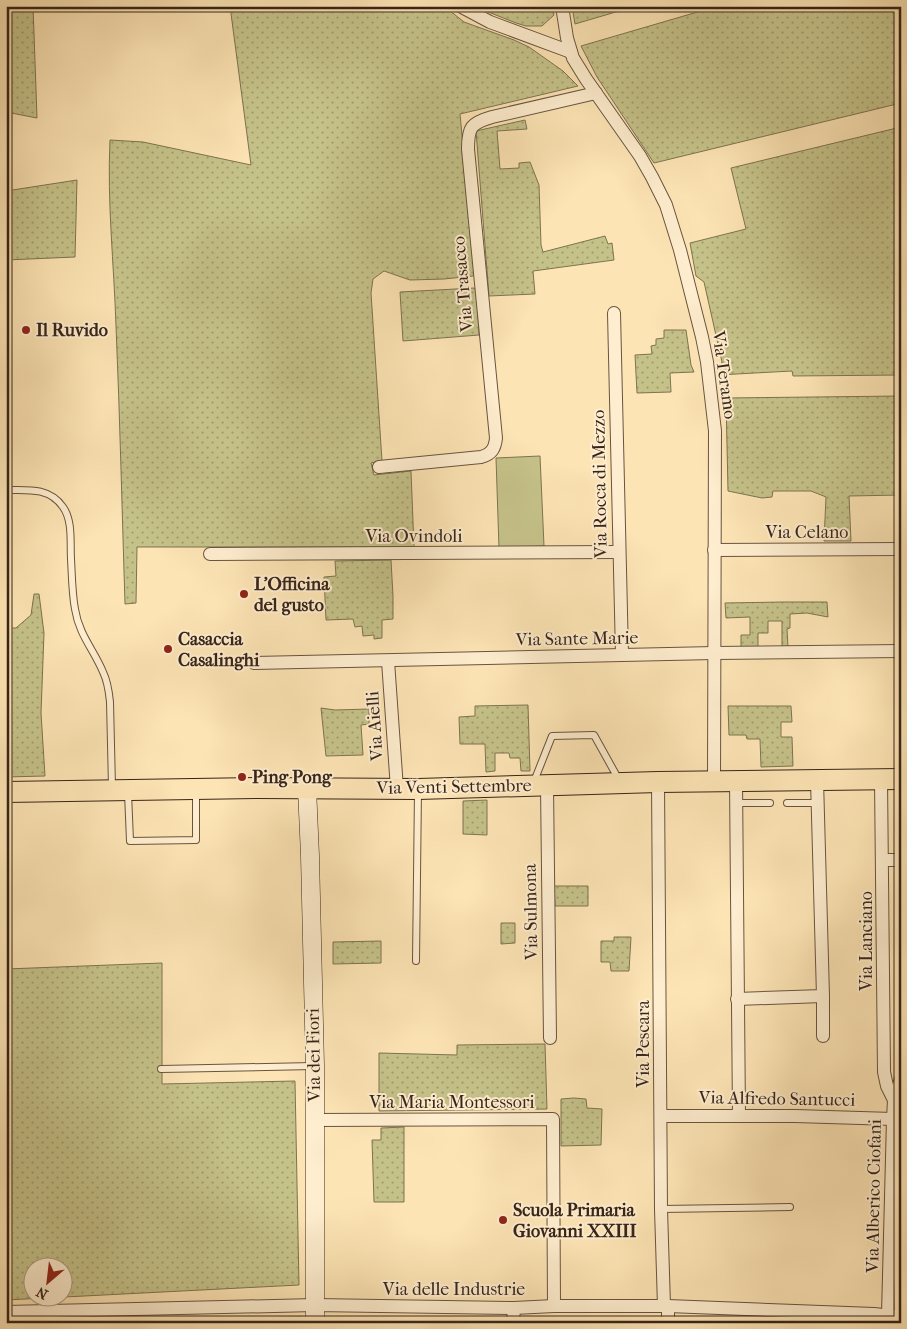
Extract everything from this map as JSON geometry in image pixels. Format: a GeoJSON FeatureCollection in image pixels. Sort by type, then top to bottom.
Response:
{"type":"FeatureCollection","features":[{"type":"Feature","properties":{"kind":"main road","name":"Via Venti Settembre"},"geometry":{"type":"LineString","coordinates":[[6,792],[307,788],[418,789],[658,782],[891,779]]}},
{"type":"Feature","properties":{"kind":"main road","name":"Via dei Fiori"},"geometry":{"type":"LineString","coordinates":[[307,788],[316,1120],[315,1323]]}},
{"type":"Feature","properties":{"kind":"street"},"geometry":{"type":"LineString","coordinates":[[460,6],[490,22],[571,52]]}},
{"type":"Feature","properties":{"kind":"street","name":"Via Teramo"},"geometry":{"type":"LineString","coordinates":[[562,6],[571,52],[577,65],[640,156],[666,205],[696,310],[707,362],[715,431],[714,781]]}},
{"type":"Feature","properties":{"kind":"street","name":"Via Trasacco"},"geometry":{"type":"LineString","coordinates":[[379,467],[482,457],[490,453],[494,447],[496,438],[468,149],[468,137],[472,127],[480,121],[492,117],[596,93]]}},
{"type":"Feature","properties":{"kind":"street","name":"Via Rocca di Mezzo"},"geometry":{"type":"LineString","coordinates":[[614,313],[622,655]]}},
{"type":"Feature","properties":{"kind":"street","name":"Via Celano"},"geometry":{"type":"LineString","coordinates":[[714,550],[901,549]]}},
{"type":"Feature","properties":{"kind":"street","name":"Via Ovindoli"},"geometry":{"type":"LineString","coordinates":[[210,554],[619,552]]}},
{"type":"Feature","properties":{"kind":"street","name":"Via Sante Marie"},"geometry":{"type":"LineString","coordinates":[[254,663],[901,651]]}},
{"type":"Feature","properties":{"kind":"street","name":"Via Aielli"},"geometry":{"type":"LineString","coordinates":[[388,661],[397,789]]}},
{"type":"Feature","properties":{"kind":"street","name":"Via Lanciano"},"geometry":{"type":"LineString","coordinates":[[891,779],[882,860],[884,1072],[887,1086],[894,1100]]}},
{"type":"Feature","properties":{"kind":"street"},"geometry":{"type":"LineString","coordinates":[[817,780],[823,1036]]}},
{"type":"Feature","properties":{"kind":"street"},"geometry":{"type":"LineString","coordinates":[[736,781],[739,1116]]}},
{"type":"Feature","properties":{"kind":"street","name":"Via Pescara"},"geometry":{"type":"LineString","coordinates":[[658,782],[661,1209],[668,1323]]}},
{"type":"Feature","properties":{"kind":"street","name":"Via Sulmona"},"geometry":{"type":"LineString","coordinates":[[539,786],[550,1038]]}},
{"type":"Feature","properties":{"kind":"street"},"geometry":{"type":"LineString","coordinates":[[882,860],[901,860]]}},
{"type":"Feature","properties":{"kind":"street"},"geometry":{"type":"LineString","coordinates":[[737,999],[823,996]]}},
{"type":"Feature","properties":{"kind":"street","name":"Via Alberico Ciofani"},"geometry":{"type":"LineString","coordinates":[[894,1316],[893,1119],[894,1100],[901,1079]]}},
{"type":"Feature","properties":{"kind":"street","name":"Via Alfredo Santucci"},"geometry":{"type":"LineString","coordinates":[[661,1116],[795,1116],[893,1119]]}},
{"type":"Feature","properties":{"kind":"street","name":"Via Maria Montessori"},"geometry":{"type":"LineString","coordinates":[[316,1120],[552,1119],[554,1306]]}},
{"type":"Feature","properties":{"kind":"street","name":"Via delle Industrie"},"geometry":{"type":"LineString","coordinates":[[6,1312],[315,1305],[514,1308],[666,1306],[874,1318],[894,1316]]}},
{"type":"Feature","properties":{"kind":"street"},"geometry":{"type":"LineString","coordinates":[[513,1323],[514,1308]]}},
{"type":"Feature","properties":{"kind":"lane"},"geometry":{"type":"LineString","coordinates":[[6,490],[41,491],[54,498],[66,512],[70,529],[75,610],[82,633],[103,672],[108,688],[120,790],[130,841],[196,840],[196,789]]}},
{"type":"Feature","properties":{"kind":"lane"},"geometry":{"type":"LineString","coordinates":[[539,786],[552,736],[594,735],[621,783]]}},
{"type":"Feature","properties":{"kind":"lane"},"geometry":{"type":"LineString","coordinates":[[416,961],[418,789]]}},
{"type":"Feature","properties":{"kind":"lane"},"geometry":{"type":"LineString","coordinates":[[736,803],[770,803]]}},
{"type":"Feature","properties":{"kind":"lane"},"geometry":{"type":"LineString","coordinates":[[787,803],[818,803]]}},
{"type":"Feature","properties":{"kind":"lane"},"geometry":{"type":"LineString","coordinates":[[160,1069],[315,1066]]}},
{"type":"Feature","properties":{"kind":"lane"},"geometry":{"type":"LineString","coordinates":[[661,1209],[790,1207]]}},
{"type":"Feature","properties":{"kind":"shaded area"},"geometry":{"type":"Polygon","coordinates":[[[6,6],[33,6],[37,118],[6,112],[6,6]]]}},
{"type":"Feature","properties":{"kind":"shaded area"},"geometry":{"type":"Polygon","coordinates":[[[230,6],[444,6],[464,22],[529,47],[563,71],[578,86],[460,114],[475,272],[473,276],[410,280],[384,271],[373,279],[371,293],[382,461],[371,463],[374,475],[411,471],[414,547],[137,547],[136,603],[125,604],[110,210],[110,140],[143,142],[251,165],[230,6]]]}},
{"type":"Feature","properties":{"kind":"shaded area"},"geometry":{"type":"Polygon","coordinates":[[[473,6],[552,6],[554,15],[542,26],[526,26],[473,6]]]}},
{"type":"Feature","properties":{"kind":"shaded area"},"geometry":{"type":"Polygon","coordinates":[[[572,6],[636,6],[575,24],[572,6]]]}},
{"type":"Feature","properties":{"kind":"shaded area"},"geometry":{"type":"Polygon","coordinates":[[[718,6],[901,6],[901,103],[654,163],[597,77],[581,46],[718,6]]]}},
{"type":"Feature","properties":{"kind":"shaded area"},"geometry":{"type":"Polygon","coordinates":[[[525,120],[527,129],[497,131],[500,169],[519,168],[519,163],[530,162],[539,185],[541,245],[543,252],[605,236],[608,244],[612,243],[614,260],[533,271],[535,294],[489,296],[476,131],[525,120]]]}},
{"type":"Feature","properties":{"kind":"shaded area"},"geometry":{"type":"Polygon","coordinates":[[[901,127],[901,375],[793,376],[792,371],[718,375],[722,362],[704,282],[696,276],[690,243],[746,229],[731,168],[901,127]]]}},
{"type":"Feature","properties":{"kind":"shaded area"},"geometry":{"type":"Polygon","coordinates":[[[77,180],[75,257],[6,260],[6,191],[77,180]]]}},
{"type":"Feature","properties":{"kind":"shaded area"},"geometry":{"type":"Polygon","coordinates":[[[474,288],[477,292],[479,335],[403,341],[400,292],[474,288]]]}},
{"type":"Feature","properties":{"kind":"shaded area"},"geometry":{"type":"Polygon","coordinates":[[[664,330],[686,330],[691,365],[694,372],[670,373],[671,392],[637,393],[635,355],[652,354],[651,346],[656,345],[656,339],[664,338],[664,330]]]}},
{"type":"Feature","properties":{"kind":"shaded area"},"geometry":{"type":"Polygon","coordinates":[[[901,396],[901,495],[849,496],[851,541],[824,541],[826,497],[811,491],[773,491],[772,497],[762,498],[728,491],[726,398],[901,396]]]}},
{"type":"Feature","properties":{"kind":"shaded area"},"geometry":{"type":"Polygon","coordinates":[[[540,456],[544,546],[499,548],[496,458],[540,456]]]}},
{"type":"Feature","properties":{"kind":"shaded area"},"geometry":{"type":"Polygon","coordinates":[[[391,560],[393,619],[382,620],[382,638],[374,639],[374,635],[363,636],[362,626],[355,627],[353,619],[326,620],[324,577],[336,576],[335,561],[391,560]]]}},
{"type":"Feature","properties":{"kind":"shaded area"},"geometry":{"type":"Polygon","coordinates":[[[34,594],[39,594],[44,633],[41,713],[45,776],[6,777],[6,628],[16,628],[31,615],[34,594]]]}},
{"type":"Feature","properties":{"kind":"shaded area"},"geometry":{"type":"Polygon","coordinates":[[[827,602],[828,617],[807,613],[790,614],[790,628],[787,629],[788,647],[782,647],[782,621],[768,621],[768,633],[758,633],[758,647],[741,648],[741,635],[750,635],[750,617],[726,618],[725,603],[827,602]]]}},
{"type":"Feature","properties":{"kind":"shaded area"},"geometry":{"type":"Polygon","coordinates":[[[528,705],[530,771],[521,771],[520,758],[510,758],[509,753],[495,753],[495,771],[486,772],[485,744],[460,744],[459,717],[475,716],[475,706],[528,705]]]}},
{"type":"Feature","properties":{"kind":"shaded area"},"geometry":{"type":"Polygon","coordinates":[[[728,706],[791,706],[792,722],[781,722],[781,737],[792,737],[793,766],[761,767],[760,739],[747,739],[746,735],[729,735],[728,706]]]}},
{"type":"Feature","properties":{"kind":"shaded area"},"geometry":{"type":"Polygon","coordinates":[[[321,708],[335,710],[369,709],[369,724],[361,725],[363,755],[326,756],[321,708]]]}},
{"type":"Feature","properties":{"kind":"shaded area"},"geometry":{"type":"Polygon","coordinates":[[[487,800],[487,835],[463,834],[463,801],[487,800]]]}},
{"type":"Feature","properties":{"kind":"shaded area"},"geometry":{"type":"Polygon","coordinates":[[[554,886],[588,886],[588,906],[555,906],[554,886]]]}},
{"type":"Feature","properties":{"kind":"shaded area"},"geometry":{"type":"Polygon","coordinates":[[[501,923],[515,923],[515,943],[501,944],[501,923]]]}},
{"type":"Feature","properties":{"kind":"shaded area"},"geometry":{"type":"Polygon","coordinates":[[[614,937],[631,937],[629,971],[611,971],[610,962],[601,962],[601,941],[614,941],[614,937]]]}},
{"type":"Feature","properties":{"kind":"shaded area"},"geometry":{"type":"Polygon","coordinates":[[[381,941],[381,963],[333,964],[333,942],[381,941]]]}},
{"type":"Feature","properties":{"kind":"shaded area"},"geometry":{"type":"Polygon","coordinates":[[[162,963],[162,1084],[295,1081],[299,1285],[72,1297],[72,1256],[22,1256],[22,1299],[6,1300],[6,969],[162,963]]]}},
{"type":"Feature","properties":{"kind":"shaded area"},"geometry":{"type":"Polygon","coordinates":[[[545,1044],[547,1109],[379,1111],[379,1053],[457,1055],[457,1045],[545,1044]]]}},
{"type":"Feature","properties":{"kind":"shaded area"},"geometry":{"type":"Polygon","coordinates":[[[561,1099],[586,1099],[587,1108],[602,1109],[601,1145],[561,1146],[561,1099]]]}},
{"type":"Feature","properties":{"kind":"shaded area"},"geometry":{"type":"Polygon","coordinates":[[[404,1127],[404,1202],[374,1202],[372,1140],[381,1140],[381,1128],[404,1127]]]}},
{"type":"Feature","properties":{"kind":"shaded area"},"geometry":{"type":"Polygon","coordinates":[[[302,1317],[302,1323],[6,1323],[6,1322],[302,1317]]]}},
{"type":"Feature","properties":{"kind":"place","name":"Il Ruvido"},"geometry":{"type":"Point","coordinates":[26,330]}},
{"type":"Feature","properties":{"kind":"place","name":"L'Officina del gusto"},"geometry":{"type":"Point","coordinates":[244,594]}},
{"type":"Feature","properties":{"kind":"place","name":"Casaccia Casalinghi"},"geometry":{"type":"Point","coordinates":[168,649]}},
{"type":"Feature","properties":{"kind":"place","name":"Ping Pong"},"geometry":{"type":"Point","coordinates":[242,777]}},
{"type":"Feature","properties":{"kind":"place","name":"Scuola Primaria Giovanni XXIII"},"geometry":{"type":"Point","coordinates":[503,1220]}}]}
